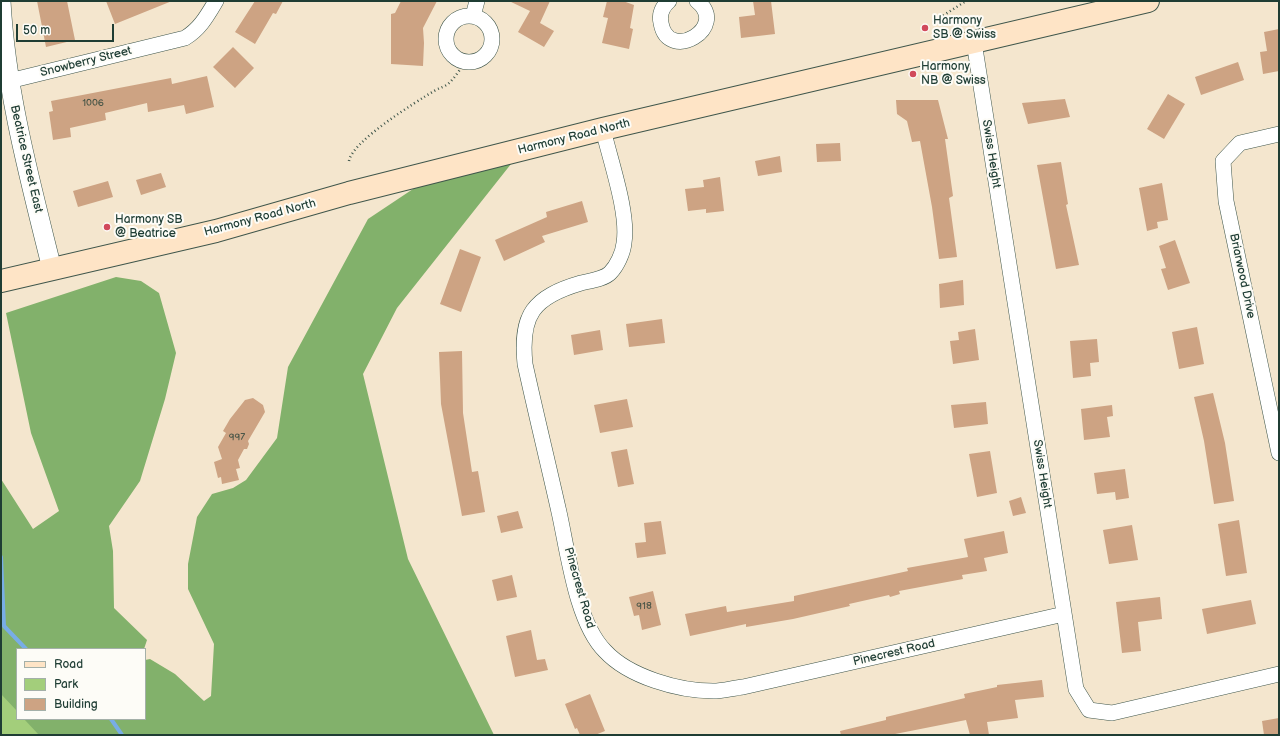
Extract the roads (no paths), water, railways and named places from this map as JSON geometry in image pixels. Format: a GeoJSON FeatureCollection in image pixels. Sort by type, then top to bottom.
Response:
{"type":"FeatureCollection","features":[{"type":"Feature","properties":{"kind":"main road","name":"Harmony Road North"},"geometry":{"type":"LineString","coordinates":[[1,281],[216,231],[349,193],[603,130],[1148,1]]}},
{"type":"Feature","properties":{"kind":"street","name":"Beatrice Street East"},"geometry":{"type":"LineString","coordinates":[[1,1],[3,34],[9,81],[17,124],[52,269]]}},
{"type":"Feature","properties":{"kind":"street","name":"Snowberry Street"},"geometry":{"type":"LineString","coordinates":[[9,81],[185,38],[195,32],[203,24],[216,1]]}},
{"type":"Feature","properties":{"kind":"street"},"geometry":{"type":"LineString","coordinates":[[473,16],[477,1]]}},
{"type":"Feature","properties":{"kind":"street"},"geometry":{"type":"LineString","coordinates":[[669,1],[662,10],[661,25],[670,37],[684,42],[698,36],[705,24],[703,9],[699,2]]}},
{"type":"Feature","properties":{"kind":"street"},"geometry":{"type":"LineString","coordinates":[[473,16],[485,22],[489,27],[492,33],[491,46],[484,57],[472,62],[465,62],[454,56],[447,45],[446,39],[450,26],[460,18],[473,16]]}},
{"type":"Feature","properties":{"kind":"street","name":"Swiss Height"},"geometry":{"type":"LineString","coordinates":[[974,42],[1076,689],[1089,710],[1112,713],[1279,674]]}},
{"type":"Feature","properties":{"kind":"street","name":"Pinecrest Road"},"geometry":{"type":"LineString","coordinates":[[603,130],[624,224],[624,243],[618,260],[609,274],[561,289],[545,299],[532,310],[525,326],[523,345],[525,364],[575,585],[590,631],[605,652],[626,667],[648,678],[686,689],[714,691],[743,687],[1064,614]]}},
{"type":"Feature","properties":{"kind":"street","name":"Briarwood Drive"},"geometry":{"type":"LineString","coordinates":[[1279,134],[1240,143],[1223,161],[1226,201],[1279,453]]}},
{"type":"Feature","properties":{"kind":"waterway"},"geometry":{"type":"LineString","coordinates":[[1,557],[4,626],[25,648]]}},
{"type":"Feature","properties":{"kind":"waterway"},"geometry":{"type":"LineString","coordinates":[[112,720],[122,735]]}},
{"type":"Feature","properties":{"kind":"place","name":"Harmony SB @ Swiss"},"geometry":{"type":"Point","coordinates":[925,28]}},
{"type":"Feature","properties":{"kind":"place","name":"Harmony NB @ Swiss"},"geometry":{"type":"Point","coordinates":[913,74]}},
{"type":"Feature","properties":{"kind":"place","name":"Harmony SB @ Beatrice"},"geometry":{"type":"Point","coordinates":[107,227]}}]}
